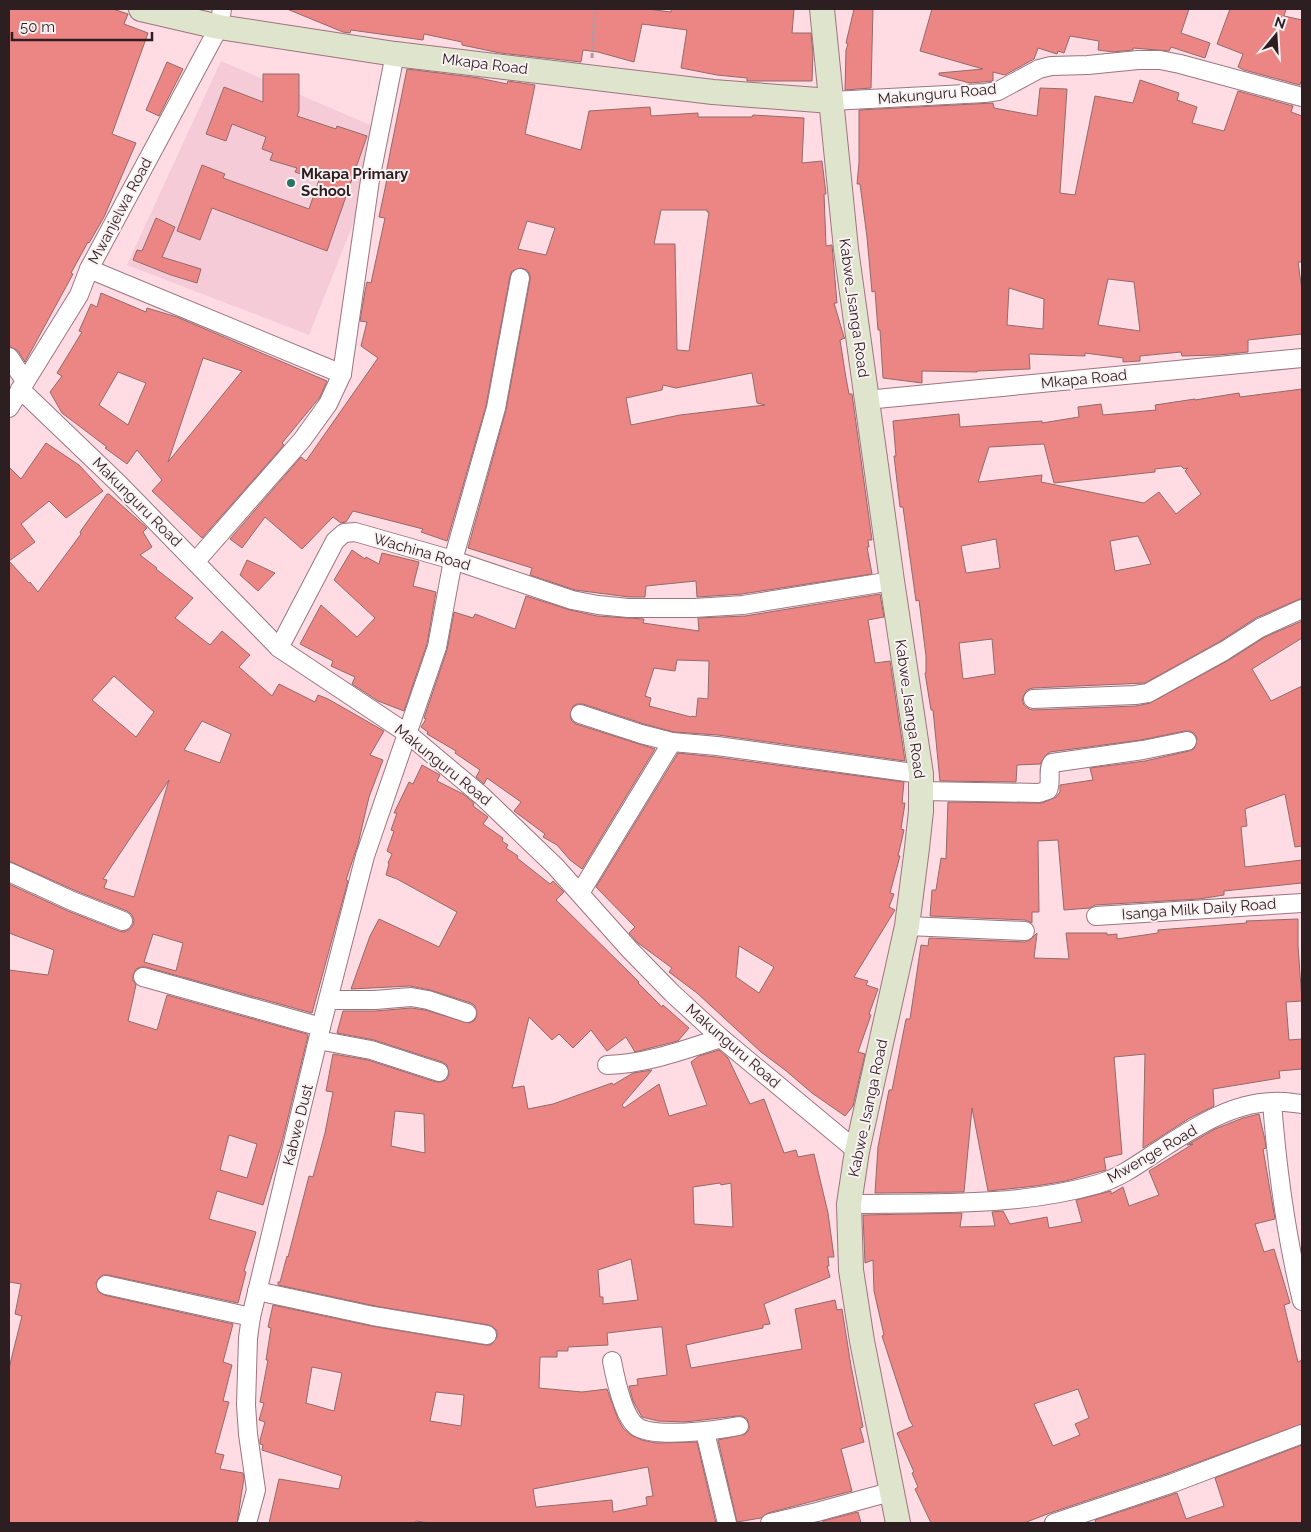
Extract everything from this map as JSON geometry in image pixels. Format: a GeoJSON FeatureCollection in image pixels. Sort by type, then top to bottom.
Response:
{"type":"FeatureCollection","features":[{"type":"Feature","properties":{"kind":"street","name":"Mkapa Road"},"geometry":{"type":"LineString","coordinates":[[141,9],[221,18],[394,54],[713,92],[831,101]]}},
{"type":"Feature","properties":{"kind":"street","name":"Kabwe_Isanga Road"},"geometry":{"type":"LineString","coordinates":[[822,9],[846,249],[921,783],[917,848],[907,926],[857,1151],[849,1204],[853,1279],[862,1341],[890,1492],[898,1523]]}},
{"type":"Feature","properties":{"kind":"street","name":"Mwanjelwa Road"},"geometry":{"type":"LineString","coordinates":[[9,408],[79,295],[89,269],[221,18]]}},
{"type":"Feature","properties":{"kind":"street"},"geometry":{"type":"LineString","coordinates":[[196,561],[302,440],[328,404],[342,374],[370,180],[394,54]]}},
{"type":"Feature","properties":{"kind":"street","name":"Makunguru Road"},"geometry":{"type":"LineString","coordinates":[[831,101],[985,93],[998,91],[1039,69],[1051,66],[1088,65],[1138,60],[1160,60],[1180,64],[1302,97]]}},
{"type":"Feature","properties":{"kind":"street"},"geometry":{"type":"LineString","coordinates":[[89,269],[342,374]]}},
{"type":"Feature","properties":{"kind":"street","name":"Kabwe Dust"},"geometry":{"type":"LineString","coordinates":[[248,1523],[256,1490],[246,1405],[251,1317],[365,856],[437,647],[454,560],[496,408],[520,278]]}},
{"type":"Feature","properties":{"kind":"street","name":"Makunguru Road"},"geometry":{"type":"LineString","coordinates":[[9,357],[23,385],[279,648],[408,734],[482,796],[580,893],[672,993],[722,1038],[857,1151]]}},
{"type":"Feature","properties":{"kind":"street","name":"Mkapa Road"},"geometry":{"type":"LineString","coordinates":[[866,400],[1302,358]]}},
{"type":"Feature","properties":{"kind":"street","name":"Wachina Road"},"geometry":{"type":"LineString","coordinates":[[279,648],[335,541],[344,533],[355,532],[454,560],[572,600],[628,608],[694,608],[743,605],[892,581]]}},
{"type":"Feature","properties":{"kind":"street"},"geometry":{"type":"LineString","coordinates":[[1033,699],[1135,695],[1148,692],[1224,651],[1260,628],[1302,609]]}},
{"type":"Feature","properties":{"kind":"street"},"geometry":{"type":"LineString","coordinates":[[580,714],[672,742],[717,746],[921,783],[1039,793],[1048,790],[1050,786],[1049,768],[1052,763],[1143,750],[1187,741]]}},
{"type":"Feature","properties":{"kind":"street"},"geometry":{"type":"LineString","coordinates":[[580,893],[672,742]]}},
{"type":"Feature","properties":{"kind":"street"},"geometry":{"type":"LineString","coordinates":[[9,872],[72,901],[123,921]]}},
{"type":"Feature","properties":{"kind":"street","name":"Isanga Milk Daily Road"},"geometry":{"type":"LineString","coordinates":[[1096,916],[1302,903]]}},
{"type":"Feature","properties":{"kind":"street"},"geometry":{"type":"LineString","coordinates":[[907,926],[1025,931]]}},
{"type":"Feature","properties":{"kind":"street"},"geometry":{"type":"LineString","coordinates":[[143,977],[439,1072]]}},
{"type":"Feature","properties":{"kind":"street"},"geometry":{"type":"LineString","coordinates":[[329,1000],[375,1000],[411,997],[428,1000],[467,1013]]}},
{"type":"Feature","properties":{"kind":"street"},"geometry":{"type":"LineString","coordinates":[[607,1065],[624,1065],[722,1038]]}},
{"type":"Feature","properties":{"kind":"street"},"geometry":{"type":"LineString","coordinates":[[1272,1102],[1288,1232],[1302,1301]]}},
{"type":"Feature","properties":{"kind":"street","name":"Mwenge Road"},"geometry":{"type":"LineString","coordinates":[[849,1204],[952,1203],[1028,1199],[1099,1184],[1123,1174],[1166,1146],[1232,1110],[1253,1104],[1272,1102],[1302,1104]]}},
{"type":"Feature","properties":{"kind":"street"},"geometry":{"type":"LineString","coordinates":[[106,1285],[251,1317]]}},
{"type":"Feature","properties":{"kind":"street"},"geometry":{"type":"LineString","coordinates":[[257,1291],[373,1316],[487,1335]]}},
{"type":"Feature","properties":{"kind":"street"},"geometry":{"type":"LineString","coordinates":[[612,1360],[616,1383],[626,1408],[634,1424],[643,1430],[658,1432],[705,1432],[739,1426]]}},
{"type":"Feature","properties":{"kind":"street"},"geometry":{"type":"LineString","coordinates":[[705,1432],[726,1523]]}},
{"type":"Feature","properties":{"kind":"street"},"geometry":{"type":"LineString","coordinates":[[1054,1523],[1173,1482],[1302,1434]]}},
{"type":"Feature","properties":{"kind":"street"},"geometry":{"type":"LineString","coordinates":[[770,1523],[890,1492]]}},
{"type":"Feature","properties":{"kind":"path"},"geometry":{"type":"LineString","coordinates":[[591,77],[594,9]]}},
{"type":"Feature","properties":{"kind":"shaded area"},"geometry":{"type":"Polygon","coordinates":[[[221,61],[389,133],[309,335],[127,265],[221,61]]]}},
{"type":"Feature","properties":{"kind":"building"},"geometry":{"type":"Polygon","coordinates":[[[9,9],[113,9],[128,14],[124,24],[148,33],[112,134],[136,143],[104,217],[71,273],[73,274],[25,362],[18,351],[9,346],[9,9]]]}},
{"type":"Feature","properties":{"kind":"building"},"geometry":{"type":"Polygon","coordinates":[[[287,9],[647,9],[671,12],[671,9],[794,9],[792,33],[811,33],[813,54],[812,81],[747,81],[747,78],[717,75],[681,68],[687,30],[642,24],[634,62],[583,50],[581,62],[500,53],[424,34],[423,40],[351,30],[350,33],[343,32],[287,9]]]}},
{"type":"Feature","properties":{"kind":"building"},"geometry":{"type":"Polygon","coordinates":[[[854,9],[873,9],[871,88],[845,90],[846,50],[848,44],[846,43],[854,9]]]}},
{"type":"Feature","properties":{"kind":"building"},"geometry":{"type":"Polygon","coordinates":[[[932,9],[1189,9],[1181,33],[1210,43],[1205,58],[1171,47],[1169,51],[1133,48],[1133,50],[1113,52],[1098,50],[1099,41],[1070,36],[1064,53],[1058,51],[1057,54],[1038,48],[1034,59],[1005,75],[993,72],[993,81],[970,83],[939,75],[939,73],[983,69],[920,51],[932,9]]]}},
{"type":"Feature","properties":{"kind":"building"},"geometry":{"type":"Polygon","coordinates":[[[1230,9],[1286,9],[1284,16],[1302,20],[1302,79],[1300,85],[1238,67],[1243,54],[1217,44],[1230,9]]]}},
{"type":"Feature","properties":{"kind":"building"},"geometry":{"type":"Polygon","coordinates":[[[167,62],[183,69],[159,116],[146,110],[167,62]]]}},
{"type":"Feature","properties":{"kind":"building"},"geometry":{"type":"Polygon","coordinates":[[[407,69],[479,78],[507,84],[508,81],[535,85],[525,134],[581,150],[589,111],[650,107],[651,116],[698,113],[698,117],[752,117],[753,115],[804,118],[802,163],[822,161],[826,194],[824,194],[826,246],[832,245],[837,303],[834,303],[845,338],[840,340],[849,394],[852,394],[872,540],[868,540],[869,547],[867,547],[872,574],[742,594],[697,597],[696,581],[646,586],[645,597],[629,597],[575,590],[530,575],[532,568],[468,548],[506,410],[530,280],[527,270],[521,268],[512,271],[510,276],[486,406],[447,541],[421,532],[423,529],[353,511],[346,522],[341,523],[333,517],[302,549],[265,517],[242,548],[230,539],[301,457],[306,461],[378,358],[361,346],[367,322],[360,321],[367,282],[371,283],[385,218],[379,217],[407,69]],[[661,210],[654,244],[675,244],[677,350],[689,351],[709,212],[707,210],[661,210]],[[527,221],[518,249],[546,255],[555,228],[527,221]],[[752,373],[676,388],[663,385],[662,390],[626,398],[631,425],[680,415],[765,405],[757,403],[752,373]]]}},
{"type":"Feature","properties":{"kind":"building"},"geometry":{"type":"Polygon","coordinates":[[[263,74],[299,74],[299,111],[297,116],[336,129],[337,126],[367,136],[327,251],[212,208],[200,240],[177,231],[202,165],[225,174],[223,178],[309,209],[319,180],[295,172],[297,168],[270,160],[273,153],[262,149],[266,137],[232,124],[226,141],[206,134],[224,87],[263,102],[263,74]]]}},
{"type":"Feature","properties":{"kind":"building"},"geometry":{"type":"Polygon","coordinates":[[[1140,80],[1179,93],[1177,100],[1197,107],[1192,123],[1224,131],[1238,91],[1293,106],[1291,112],[1302,116],[1302,262],[1298,262],[1302,290],[1302,334],[1248,340],[1248,352],[1182,356],[1181,352],[1140,356],[1140,361],[1123,362],[1123,358],[1085,353],[1085,356],[1029,354],[1030,369],[977,372],[922,371],[922,383],[883,378],[875,291],[872,292],[860,184],[857,184],[859,110],[993,103],[994,108],[1037,116],[1040,88],[1067,89],[1060,193],[1075,195],[1095,96],[1133,103],[1140,80]],[[1108,279],[1098,325],[1140,331],[1134,282],[1108,279]],[[1009,288],[1007,325],[1043,329],[1044,299],[1009,288]]]}},
{"type":"Feature","properties":{"kind":"building"},"geometry":{"type":"Polygon","coordinates":[[[156,218],[175,227],[162,257],[201,269],[197,283],[133,260],[137,250],[142,251],[156,218]]]}},
{"type":"Feature","properties":{"kind":"building"},"geometry":{"type":"Polygon","coordinates":[[[101,293],[146,312],[147,308],[177,317],[327,381],[320,397],[282,443],[284,445],[202,538],[152,491],[162,480],[137,450],[127,464],[62,413],[50,392],[62,376],[57,373],[82,332],[79,331],[91,304],[97,307],[101,293]],[[203,358],[168,462],[242,371],[203,358]],[[118,372],[99,405],[128,425],[146,383],[118,372]]]}},
{"type":"Feature","properties":{"kind":"building"},"geometry":{"type":"Polygon","coordinates":[[[1302,389],[1302,598],[1256,618],[1219,642],[1145,683],[1033,688],[1027,690],[1022,699],[1024,705],[1033,710],[1136,706],[1150,703],[1229,660],[1265,637],[1302,621],[1302,638],[1252,669],[1271,701],[1302,686],[1302,846],[1295,847],[1285,794],[1245,809],[1247,826],[1241,827],[1245,867],[1302,860],[1302,883],[1224,891],[1224,895],[1199,899],[1095,905],[1090,908],[1064,910],[1058,840],[1038,841],[1039,912],[1032,912],[1032,923],[1025,920],[930,916],[932,890],[936,890],[941,858],[946,859],[948,802],[1042,803],[1056,797],[1060,792],[1060,785],[1093,780],[1090,768],[1145,761],[1189,751],[1194,749],[1197,739],[1195,734],[1185,731],[1141,740],[1050,752],[1040,764],[1017,765],[1016,782],[940,781],[933,710],[931,710],[925,673],[926,656],[919,600],[916,601],[903,507],[900,507],[894,456],[896,456],[893,421],[959,414],[960,427],[1042,421],[1042,423],[1079,417],[1078,407],[1101,404],[1103,415],[1156,410],[1155,405],[1239,393],[1240,397],[1302,389]],[[1044,444],[989,447],[978,482],[1042,475],[1041,482],[1144,503],[1159,492],[1176,514],[1201,494],[1185,471],[1188,468],[1184,469],[1181,466],[1155,469],[1155,472],[1054,483],[1044,444]],[[1138,536],[1110,541],[1115,571],[1151,564],[1138,536]],[[996,539],[961,546],[966,573],[1000,568],[996,539]],[[992,639],[959,643],[963,679],[995,674],[992,639]]]}},
{"type":"Feature","properties":{"kind":"building"},"geometry":{"type":"Polygon","coordinates":[[[46,443],[79,465],[103,491],[66,518],[49,501],[21,524],[35,542],[9,561],[9,467],[21,479],[46,443]]]}},
{"type":"Feature","properties":{"kind":"building"},"geometry":{"type":"Polygon","coordinates":[[[107,494],[147,528],[143,532],[152,547],[140,555],[193,598],[175,618],[210,645],[222,631],[250,655],[239,667],[272,696],[279,684],[315,702],[318,695],[384,731],[370,755],[383,760],[369,797],[312,1013],[146,967],[136,969],[133,975],[136,985],[128,1021],[157,1030],[167,995],[307,1034],[308,1036],[281,1146],[263,1205],[217,1191],[209,1219],[256,1232],[244,1271],[246,1272],[238,1303],[108,1275],[103,1275],[96,1283],[99,1292],[104,1295],[233,1324],[223,1362],[232,1365],[223,1401],[229,1402],[215,1453],[224,1455],[220,1469],[243,1473],[244,1478],[237,1523],[9,1523],[9,1368],[22,1316],[15,1314],[21,1284],[9,1282],[9,970],[48,975],[54,950],[9,933],[9,884],[68,911],[119,931],[129,930],[134,920],[127,911],[9,861],[9,561],[38,592],[81,534],[80,532],[107,494]],[[114,676],[92,700],[136,737],[154,712],[114,676]],[[202,721],[184,750],[220,763],[231,734],[202,721]],[[169,780],[103,879],[107,880],[104,888],[134,897],[169,780]],[[153,934],[144,962],[176,971],[183,943],[153,934]],[[229,1135],[220,1170],[247,1178],[257,1144],[229,1135]]]}},
{"type":"Feature","properties":{"kind":"building"},"geometry":{"type":"Polygon","coordinates":[[[352,550],[365,559],[366,557],[379,564],[382,553],[419,562],[413,586],[436,592],[427,644],[404,711],[378,701],[352,684],[355,677],[331,666],[333,661],[300,644],[321,605],[357,637],[375,618],[334,580],[352,550]]]}},
{"type":"Feature","properties":{"kind":"building"},"geometry":{"type":"Polygon","coordinates":[[[247,560],[275,573],[258,591],[240,575],[247,560]]]}},
{"type":"Feature","properties":{"kind":"building"},"geometry":{"type":"Polygon","coordinates":[[[880,594],[884,617],[868,620],[875,663],[890,661],[905,761],[718,735],[674,732],[583,704],[577,704],[573,706],[570,716],[576,724],[655,749],[582,869],[570,860],[557,845],[543,837],[545,834],[514,811],[521,802],[487,778],[484,784],[476,777],[480,770],[455,753],[456,751],[427,734],[428,732],[421,727],[426,719],[424,718],[447,650],[454,612],[473,618],[475,614],[515,629],[526,596],[570,610],[597,616],[644,619],[643,623],[699,631],[698,618],[745,616],[880,594]],[[677,660],[675,671],[654,668],[645,696],[651,698],[649,706],[696,717],[698,698],[708,699],[709,661],[677,660]]]}},
{"type":"Feature","properties":{"kind":"building"},"geometry":{"type":"Polygon","coordinates":[[[678,753],[904,782],[902,803],[905,803],[901,829],[904,830],[898,856],[900,856],[890,893],[894,894],[889,907],[895,910],[854,977],[868,981],[866,985],[878,989],[858,1052],[865,1054],[853,1106],[845,1116],[812,1093],[761,1052],[697,993],[669,972],[672,968],[638,943],[629,933],[635,927],[596,887],[678,753]],[[739,946],[736,977],[759,993],[774,967],[739,946]]]}},
{"type":"Feature","properties":{"kind":"building"},"geometry":{"type":"Polygon","coordinates":[[[422,765],[440,775],[437,781],[463,794],[474,803],[473,806],[488,817],[483,824],[503,838],[502,841],[508,845],[506,848],[518,856],[517,858],[550,884],[553,881],[564,892],[556,900],[662,1007],[663,1005],[689,1028],[678,1041],[635,1052],[626,1037],[607,1051],[591,1030],[573,1048],[559,1034],[552,1040],[529,1017],[512,1088],[524,1086],[528,1109],[553,1104],[612,1083],[613,1085],[633,1073],[652,1070],[622,1105],[624,1108],[659,1084],[669,1116],[707,1105],[691,1062],[699,1056],[719,1050],[728,1058],[750,1104],[764,1099],[784,1153],[796,1150],[798,1157],[814,1154],[828,1213],[834,1257],[828,1257],[829,1266],[827,1266],[830,1277],[764,1304],[770,1324],[763,1325],[763,1328],[686,1345],[691,1368],[802,1349],[795,1309],[835,1300],[837,1310],[842,1309],[863,1427],[860,1428],[864,1442],[841,1449],[852,1491],[768,1513],[761,1518],[737,1522],[718,1440],[745,1434],[749,1430],[747,1419],[737,1416],[685,1422],[658,1421],[642,1417],[633,1401],[629,1386],[638,1385],[637,1379],[667,1375],[662,1327],[659,1327],[607,1333],[608,1345],[568,1347],[568,1351],[557,1351],[557,1357],[540,1357],[539,1388],[582,1392],[607,1389],[618,1419],[623,1428],[631,1435],[656,1443],[697,1442],[716,1523],[429,1523],[416,1521],[415,1523],[269,1523],[279,1479],[339,1489],[342,1476],[262,1450],[263,1445],[260,1444],[260,1440],[265,1422],[259,1420],[264,1403],[260,1402],[268,1360],[266,1360],[271,1328],[268,1327],[273,1305],[371,1326],[485,1345],[491,1345],[497,1337],[497,1331],[489,1325],[375,1306],[278,1285],[288,1257],[309,1176],[313,1177],[325,1133],[333,1092],[326,1091],[333,1054],[368,1060],[436,1082],[446,1080],[449,1075],[447,1065],[442,1062],[374,1040],[337,1033],[343,1011],[411,1008],[425,1010],[469,1023],[474,1021],[477,1016],[475,1006],[471,1003],[430,990],[410,986],[351,989],[370,936],[379,919],[439,947],[457,912],[397,879],[386,875],[392,854],[387,851],[394,831],[391,830],[397,813],[394,813],[409,782],[413,784],[422,765]],[[395,1111],[391,1146],[425,1153],[424,1114],[395,1111]],[[731,1183],[693,1187],[694,1224],[733,1227],[731,1183]],[[631,1259],[598,1270],[600,1297],[603,1297],[603,1304],[638,1300],[631,1259]],[[312,1367],[306,1403],[334,1411],[342,1373],[312,1367]],[[436,1392],[430,1421],[461,1426],[464,1395],[436,1392]],[[648,1467],[533,1489],[536,1507],[612,1500],[613,1512],[647,1505],[646,1497],[653,1496],[648,1467]]]}},
{"type":"Feature","properties":{"kind":"building"},"geometry":{"type":"Polygon","coordinates":[[[1298,919],[1302,1001],[1286,1002],[1289,1040],[1302,1039],[1302,1069],[1279,1071],[1280,1078],[1213,1089],[1214,1106],[1190,1118],[1143,1148],[1145,1054],[1114,1057],[1122,1154],[1104,1158],[1106,1170],[1066,1181],[988,1191],[972,1108],[964,1192],[875,1193],[878,1147],[889,1090],[892,1090],[906,1019],[910,1019],[921,945],[928,946],[929,938],[1025,942],[1037,933],[1034,958],[1069,959],[1066,933],[1117,934],[1117,939],[1158,933],[1158,930],[1247,923],[1246,921],[1298,919]]]}},
{"type":"Feature","properties":{"kind":"building"},"geometry":{"type":"Polygon","coordinates":[[[1259,1114],[1265,1140],[1266,1148],[1263,1149],[1275,1219],[1255,1224],[1264,1252],[1274,1249],[1290,1303],[1284,1305],[1298,1362],[1302,1360],[1302,1424],[1169,1473],[1024,1523],[931,1523],[915,1489],[918,1487],[912,1473],[914,1472],[897,1433],[913,1426],[909,1419],[882,1336],[884,1335],[874,1291],[873,1260],[865,1263],[863,1215],[962,1213],[960,1227],[995,1226],[992,1212],[1003,1211],[1010,1224],[1047,1217],[1049,1228],[1082,1222],[1076,1200],[1111,1191],[1111,1194],[1123,1187],[1129,1206],[1159,1195],[1149,1171],[1193,1144],[1187,1145],[1215,1129],[1259,1114]],[[1078,1389],[1034,1404],[1053,1446],[1080,1435],[1075,1424],[1089,1418],[1078,1389]]]}},
{"type":"Feature","properties":{"kind":"building"},"geometry":{"type":"Polygon","coordinates":[[[1302,1445],[1302,1523],[1096,1523],[1095,1520],[1177,1493],[1186,1519],[1224,1506],[1215,1478],[1302,1445]]]}},
{"type":"Feature","properties":{"kind":"building"},"geometry":{"type":"Polygon","coordinates":[[[858,1512],[861,1523],[823,1523],[823,1521],[858,1512]]]}},
{"type":"Feature","properties":{"kind":"place","name":"Mkapa Primary School"},"geometry":{"type":"Point","coordinates":[291,183]}}]}
